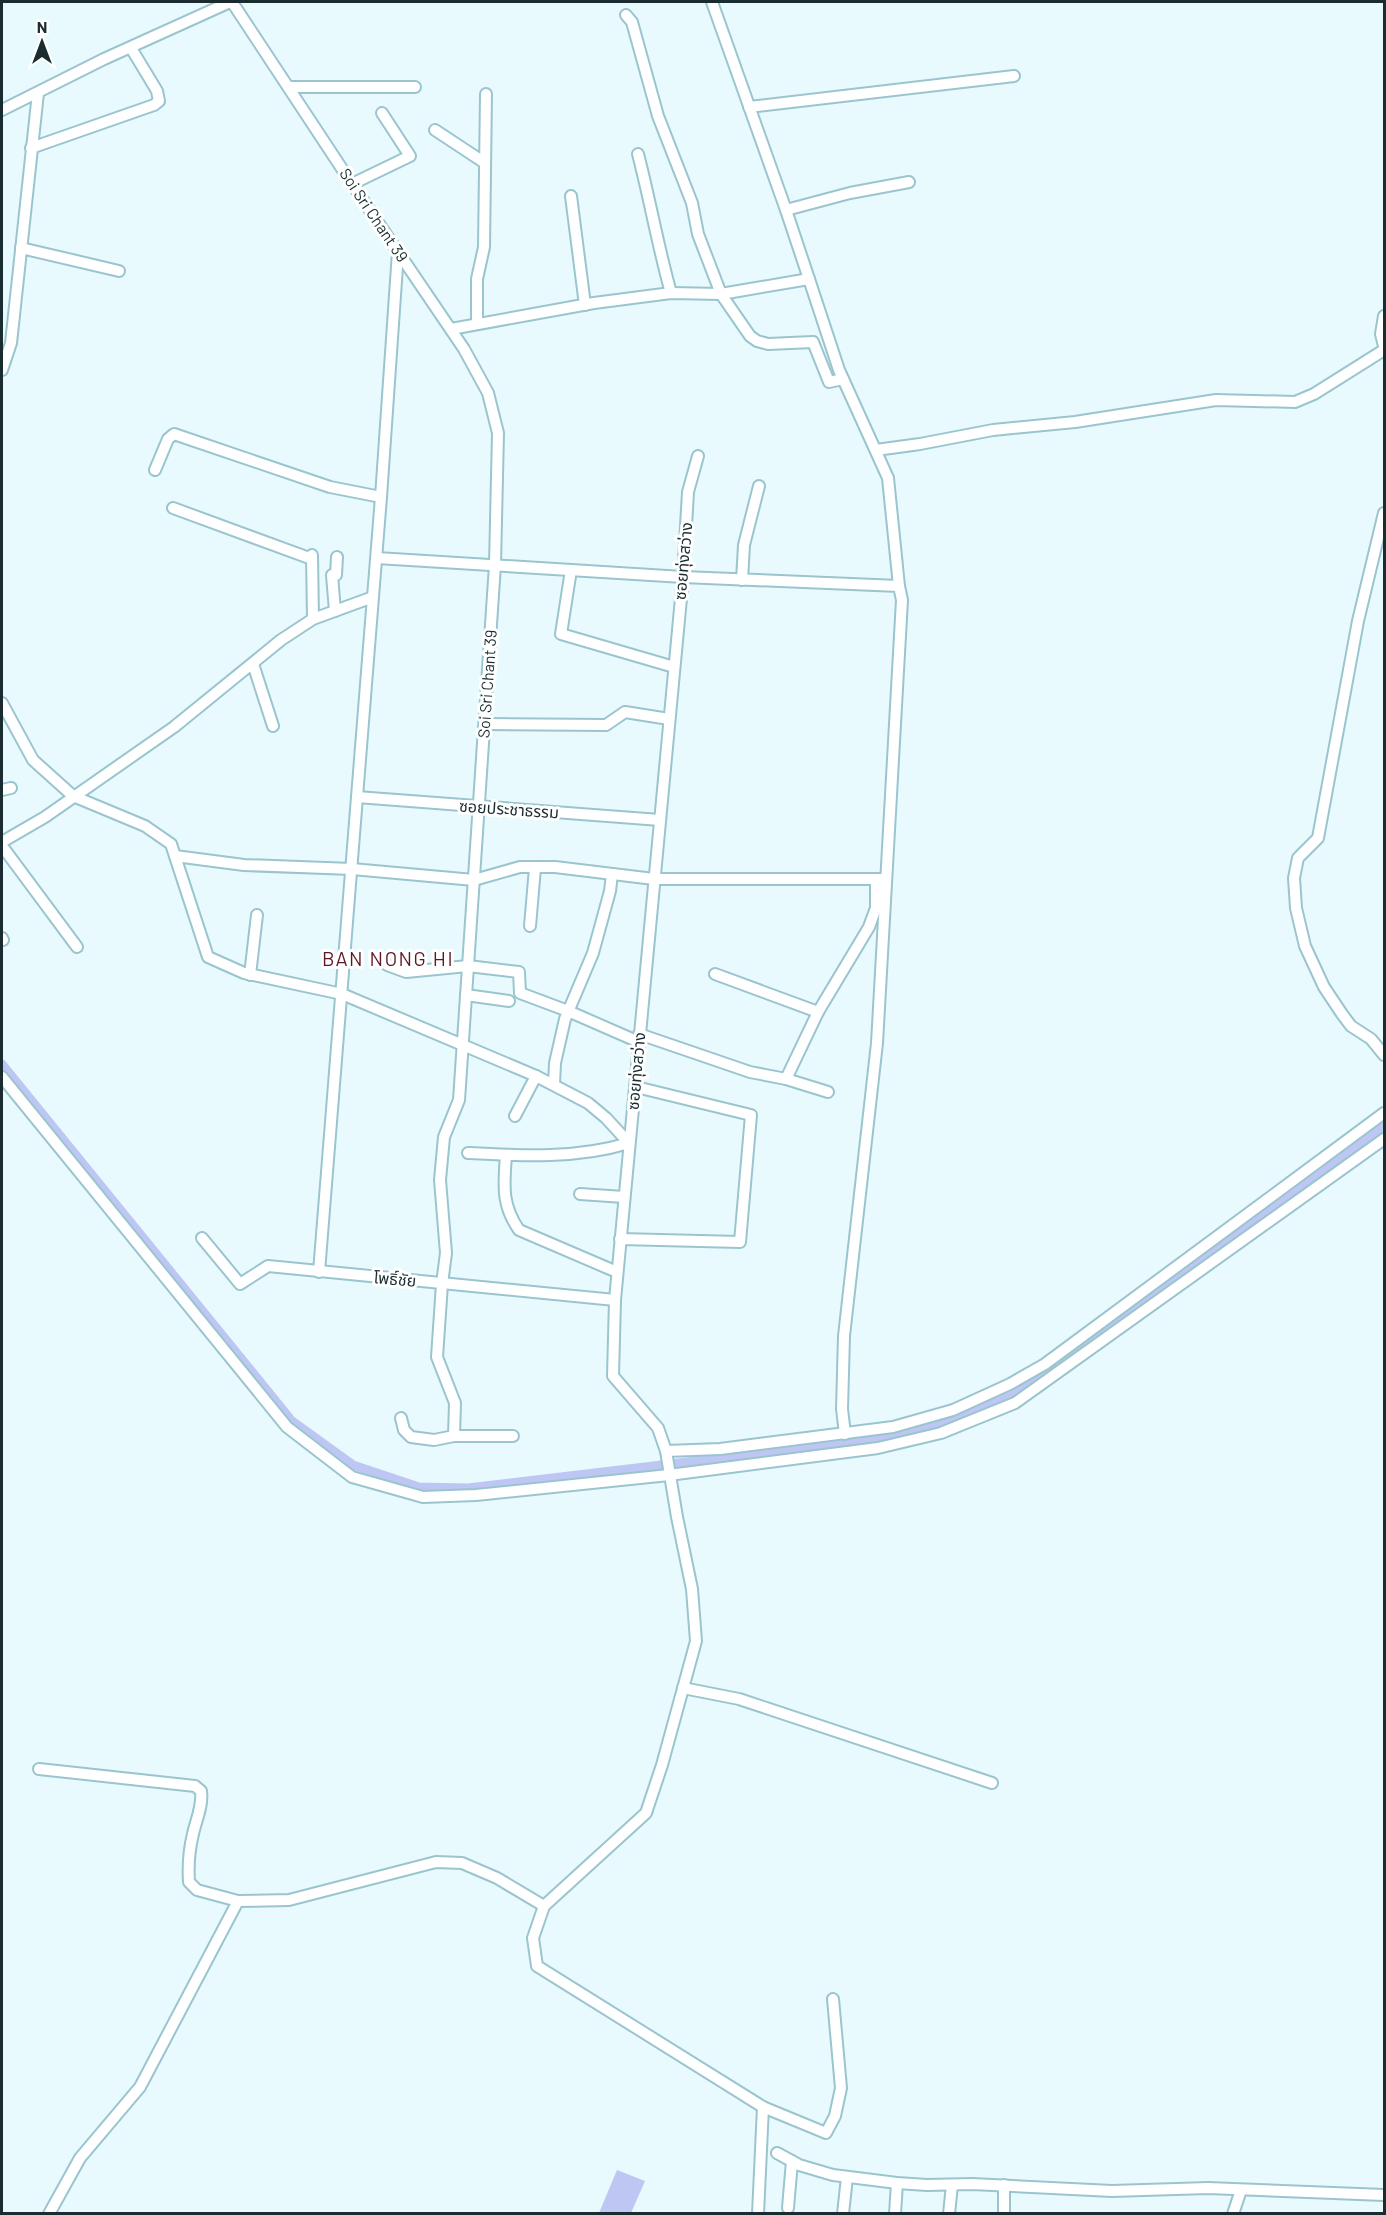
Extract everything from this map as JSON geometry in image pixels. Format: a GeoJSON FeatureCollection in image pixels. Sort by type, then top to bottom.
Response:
{"type":"FeatureCollection","features":[{"type":"Feature","properties":{"kind":"street"},"geometry":{"type":"LineString","coordinates":[[2,110],[231,2]]}},
{"type":"Feature","properties":{"kind":"street","name":"Soi Sri Chant 39"},"geometry":{"type":"LineString","coordinates":[[231,2],[451,329],[488,393],[498,433],[495,565],[459,1100],[444,1137],[440,1179],[446,1253],[437,1357],[455,1403],[454,1436]]}},
{"type":"Feature","properties":{"kind":"street"},"geometry":{"type":"LineString","coordinates":[[712,2],[843,379],[888,477],[898,586],[902,600],[881,879],[877,1042],[844,1336],[842,1409],[845,1434]]}},
{"type":"Feature","properties":{"kind":"street"},"geometry":{"type":"LineString","coordinates":[[626,15],[632,22],[658,116],[692,202],[698,234],[721,294],[750,336],[757,341],[768,344],[813,342],[829,382],[843,379]]}},
{"type":"Feature","properties":{"kind":"street"},"geometry":{"type":"LineString","coordinates":[[31,148],[154,105],[159,101],[157,91],[131,48]]}},
{"type":"Feature","properties":{"kind":"street"},"geometry":{"type":"LineString","coordinates":[[749,107],[1014,76]]}},
{"type":"Feature","properties":{"kind":"street"},"geometry":{"type":"LineString","coordinates":[[290,87],[415,87]]}},
{"type":"Feature","properties":{"kind":"street"},"geometry":{"type":"LineString","coordinates":[[2,370],[11,344],[38,93]]}},
{"type":"Feature","properties":{"kind":"street"},"geometry":{"type":"LineString","coordinates":[[477,324],[477,279],[484,247],[486,94]]}},
{"type":"Feature","properties":{"kind":"street"},"geometry":{"type":"LineString","coordinates":[[352,184],[410,156],[382,113]]}},
{"type":"Feature","properties":{"kind":"street"},"geometry":{"type":"LineString","coordinates":[[435,130],[485,163]]}},
{"type":"Feature","properties":{"kind":"street"},"geometry":{"type":"LineString","coordinates":[[638,154],[654,216],[656,239],[671,293]]}},
{"type":"Feature","properties":{"kind":"street"},"geometry":{"type":"LineString","coordinates":[[786,210],[850,193],[909,182]]}},
{"type":"Feature","properties":{"kind":"street"},"geometry":{"type":"LineString","coordinates":[[571,196],[585,304]]}},
{"type":"Feature","properties":{"kind":"street"},"geometry":{"type":"LineString","coordinates":[[21,248],[119,271]]}},
{"type":"Feature","properties":{"kind":"street"},"geometry":{"type":"LineString","coordinates":[[320,1272],[374,597],[398,252]]}},
{"type":"Feature","properties":{"kind":"street"},"geometry":{"type":"LineString","coordinates":[[451,329],[585,304],[671,293],[721,294],[809,279]]}},
{"type":"Feature","properties":{"kind":"street"},"geometry":{"type":"LineString","coordinates":[[876,450],[993,430],[1075,422],[1216,400],[1295,402],[1314,394],[1384,348],[1381,334],[1384,316]]}},
{"type":"Feature","properties":{"kind":"street"},"geometry":{"type":"LineString","coordinates":[[155,470],[168,439],[174,434],[330,487],[381,497]]}},
{"type":"Feature","properties":{"kind":"street","name":"ซอยทุ่งสว่าง"},"geometry":{"type":"LineString","coordinates":[[544,1906],[646,1813],[662,1765],[696,1641],[693,1600],[667,1463],[658,1428],[613,1376],[617,1272],[636,1087],[688,492],[698,456]]}},
{"type":"Feature","properties":{"kind":"street"},"geometry":{"type":"LineString","coordinates":[[742,580],[744,545],[759,486]]}},
{"type":"Feature","properties":{"kind":"street"},"geometry":{"type":"LineString","coordinates":[[172,508],[312,557],[313,619]]}},
{"type":"Feature","properties":{"kind":"street"},"geometry":{"type":"LineString","coordinates":[[1384,513],[1358,621],[1318,838],[1298,858],[1294,878],[1296,908],[1305,946],[1324,987],[1352,1026],[1371,1039],[1384,1055]]}},
{"type":"Feature","properties":{"kind":"street"},"geometry":{"type":"LineString","coordinates":[[335,611],[332,575],[336,575],[337,557]]}},
{"type":"Feature","properties":{"kind":"street"},"geometry":{"type":"LineString","coordinates":[[376,558],[682,577],[898,586]]}},
{"type":"Feature","properties":{"kind":"street"},"geometry":{"type":"LineString","coordinates":[[571,570],[561,634],[674,667]]}},
{"type":"Feature","properties":{"kind":"street"},"geometry":{"type":"LineString","coordinates":[[77,947],[2,844],[45,817],[174,727],[282,640],[313,619],[374,597]]}},
{"type":"Feature","properties":{"kind":"street"},"geometry":{"type":"LineString","coordinates":[[253,664],[273,726]]}},
{"type":"Feature","properties":{"kind":"street"},"geometry":{"type":"LineString","coordinates":[[2,703],[33,760],[73,796],[145,826],[171,844],[208,957],[250,975],[342,994],[536,1076],[588,1103],[606,1118],[629,1143],[604,1151],[536,1157],[468,1154]]}},
{"type":"Feature","properties":{"kind":"street"},"geometry":{"type":"LineString","coordinates":[[485,724],[606,725],[625,712],[669,718]]}},
{"type":"Feature","properties":{"kind":"street","name":"ซอยประชาธรรม"},"geometry":{"type":"LineString","coordinates":[[357,797],[660,820]]}},
{"type":"Feature","properties":{"kind":"street"},"geometry":{"type":"LineString","coordinates":[[175,856],[244,865],[352,869],[474,880],[520,867],[555,867],[654,879],[881,879]]}},
{"type":"Feature","properties":{"kind":"street"},"geometry":{"type":"LineString","coordinates":[[530,926],[534,868]]}},
{"type":"Feature","properties":{"kind":"street"},"geometry":{"type":"LineString","coordinates":[[554,1084],[555,1063],[568,1011],[593,953],[610,891],[612,874]]}},
{"type":"Feature","properties":{"kind":"street"},"geometry":{"type":"LineString","coordinates":[[786,1079],[818,1012],[869,927],[876,908],[881,879]]}},
{"type":"Feature","properties":{"kind":"street"},"geometry":{"type":"LineString","coordinates":[[250,975],[256,915]]}},
{"type":"Feature","properties":{"kind":"street"},"geometry":{"type":"LineString","coordinates":[[387,966],[406,972],[468,966],[519,972],[520,993],[639,1038],[750,1072],[786,1079],[828,1092]]}},
{"type":"Feature","properties":{"kind":"street"},"geometry":{"type":"LineString","coordinates":[[716,974],[818,1012]]}},
{"type":"Feature","properties":{"kind":"street"},"geometry":{"type":"LineString","coordinates":[[466,995],[509,1001]]}},
{"type":"Feature","properties":{"kind":"street"},"geometry":{"type":"LineString","coordinates":[[515,1116],[536,1076]]}},
{"type":"Feature","properties":{"kind":"street"},"geometry":{"type":"LineString","coordinates":[[2,1077],[287,1427],[352,1477],[423,1497],[476,1495],[667,1463],[720,1449],[893,1427],[953,1410],[1010,1384],[1044,1364],[1384,1113]]}},
{"type":"Feature","properties":{"kind":"street"},"geometry":{"type":"LineString","coordinates":[[620,1239],[740,1242],[751,1114],[636,1087]]}},
{"type":"Feature","properties":{"kind":"street"},"geometry":{"type":"LineString","coordinates":[[667,1463],[878,1448],[941,1433],[1015,1403],[1384,1138]]}},
{"type":"Feature","properties":{"kind":"street"},"geometry":{"type":"LineString","coordinates":[[506,1155],[504,1195],[509,1216],[519,1230],[617,1272]]}},
{"type":"Feature","properties":{"kind":"street"},"geometry":{"type":"LineString","coordinates":[[580,1194],[624,1197]]}},
{"type":"Feature","properties":{"kind":"street","name":"โพธิ์ชัย"},"geometry":{"type":"LineString","coordinates":[[202,1239],[240,1284],[268,1266],[615,1300]]}},
{"type":"Feature","properties":{"kind":"street"},"geometry":{"type":"LineString","coordinates":[[400,1418],[404,1430],[411,1437],[434,1440],[454,1436],[513,1436]]}},
{"type":"Feature","properties":{"kind":"street"},"geometry":{"type":"LineString","coordinates":[[683,1688],[739,1699],[992,1783]]}},
{"type":"Feature","properties":{"kind":"street"},"geometry":{"type":"LineString","coordinates":[[39,1769],[195,1786],[201,1791],[202,1800],[192,1834],[188,1865],[189,1882],[197,1890],[238,1901],[289,1900],[436,1863],[462,1863],[497,1878],[544,1906],[533,1938],[537,1966],[763,2107],[825,2133],[835,2116],[841,2088],[833,1999]]}},
{"type":"Feature","properties":{"kind":"street"},"geometry":{"type":"LineString","coordinates":[[49,2214],[80,2158],[140,2087],[238,1901]]}},
{"type":"Feature","properties":{"kind":"street"},"geometry":{"type":"LineString","coordinates":[[758,2214],[763,2107]]}},
{"type":"Feature","properties":{"kind":"street"},"geometry":{"type":"LineString","coordinates":[[777,2152],[799,2165],[847,2177],[897,2183],[1004,2185],[1112,2191],[1208,2188],[1384,2195]]}},
{"type":"Feature","properties":{"kind":"street"},"geometry":{"type":"LineString","coordinates":[[788,2208],[792,2161]]}},
{"type":"Feature","properties":{"kind":"street"},"geometry":{"type":"LineString","coordinates":[[843,2214],[847,2177]]}},
{"type":"Feature","properties":{"kind":"street"},"geometry":{"type":"LineString","coordinates":[[895,2214],[897,2183]]}},
{"type":"Feature","properties":{"kind":"street"},"geometry":{"type":"LineString","coordinates":[[949,2214],[952,2184]]}},
{"type":"Feature","properties":{"kind":"street"},"geometry":{"type":"LineString","coordinates":[[1004,2185],[1004,2214]]}},
{"type":"Feature","properties":{"kind":"street"},"geometry":{"type":"LineString","coordinates":[[1233,2214],[1242,2190]]}},
{"type":"Feature","properties":{"kind":"water"},"geometry":{"type":"Polygon","coordinates":[[[617,2170],[645,2181],[631,2213],[599,2213],[617,2170]]]}},
{"type":"Feature","properties":{"kind":"waterway"},"geometry":{"type":"LineString","coordinates":[[2,1064],[292,1421],[353,1465],[419,1487],[468,1488],[872,1440],[938,1425],[1011,1396],[1384,1127]]}},
{"type":"Feature","properties":{"kind":"district","name":"BAN NONG HI"},"geometry":{"type":"Point","coordinates":[388,959]}}]}
